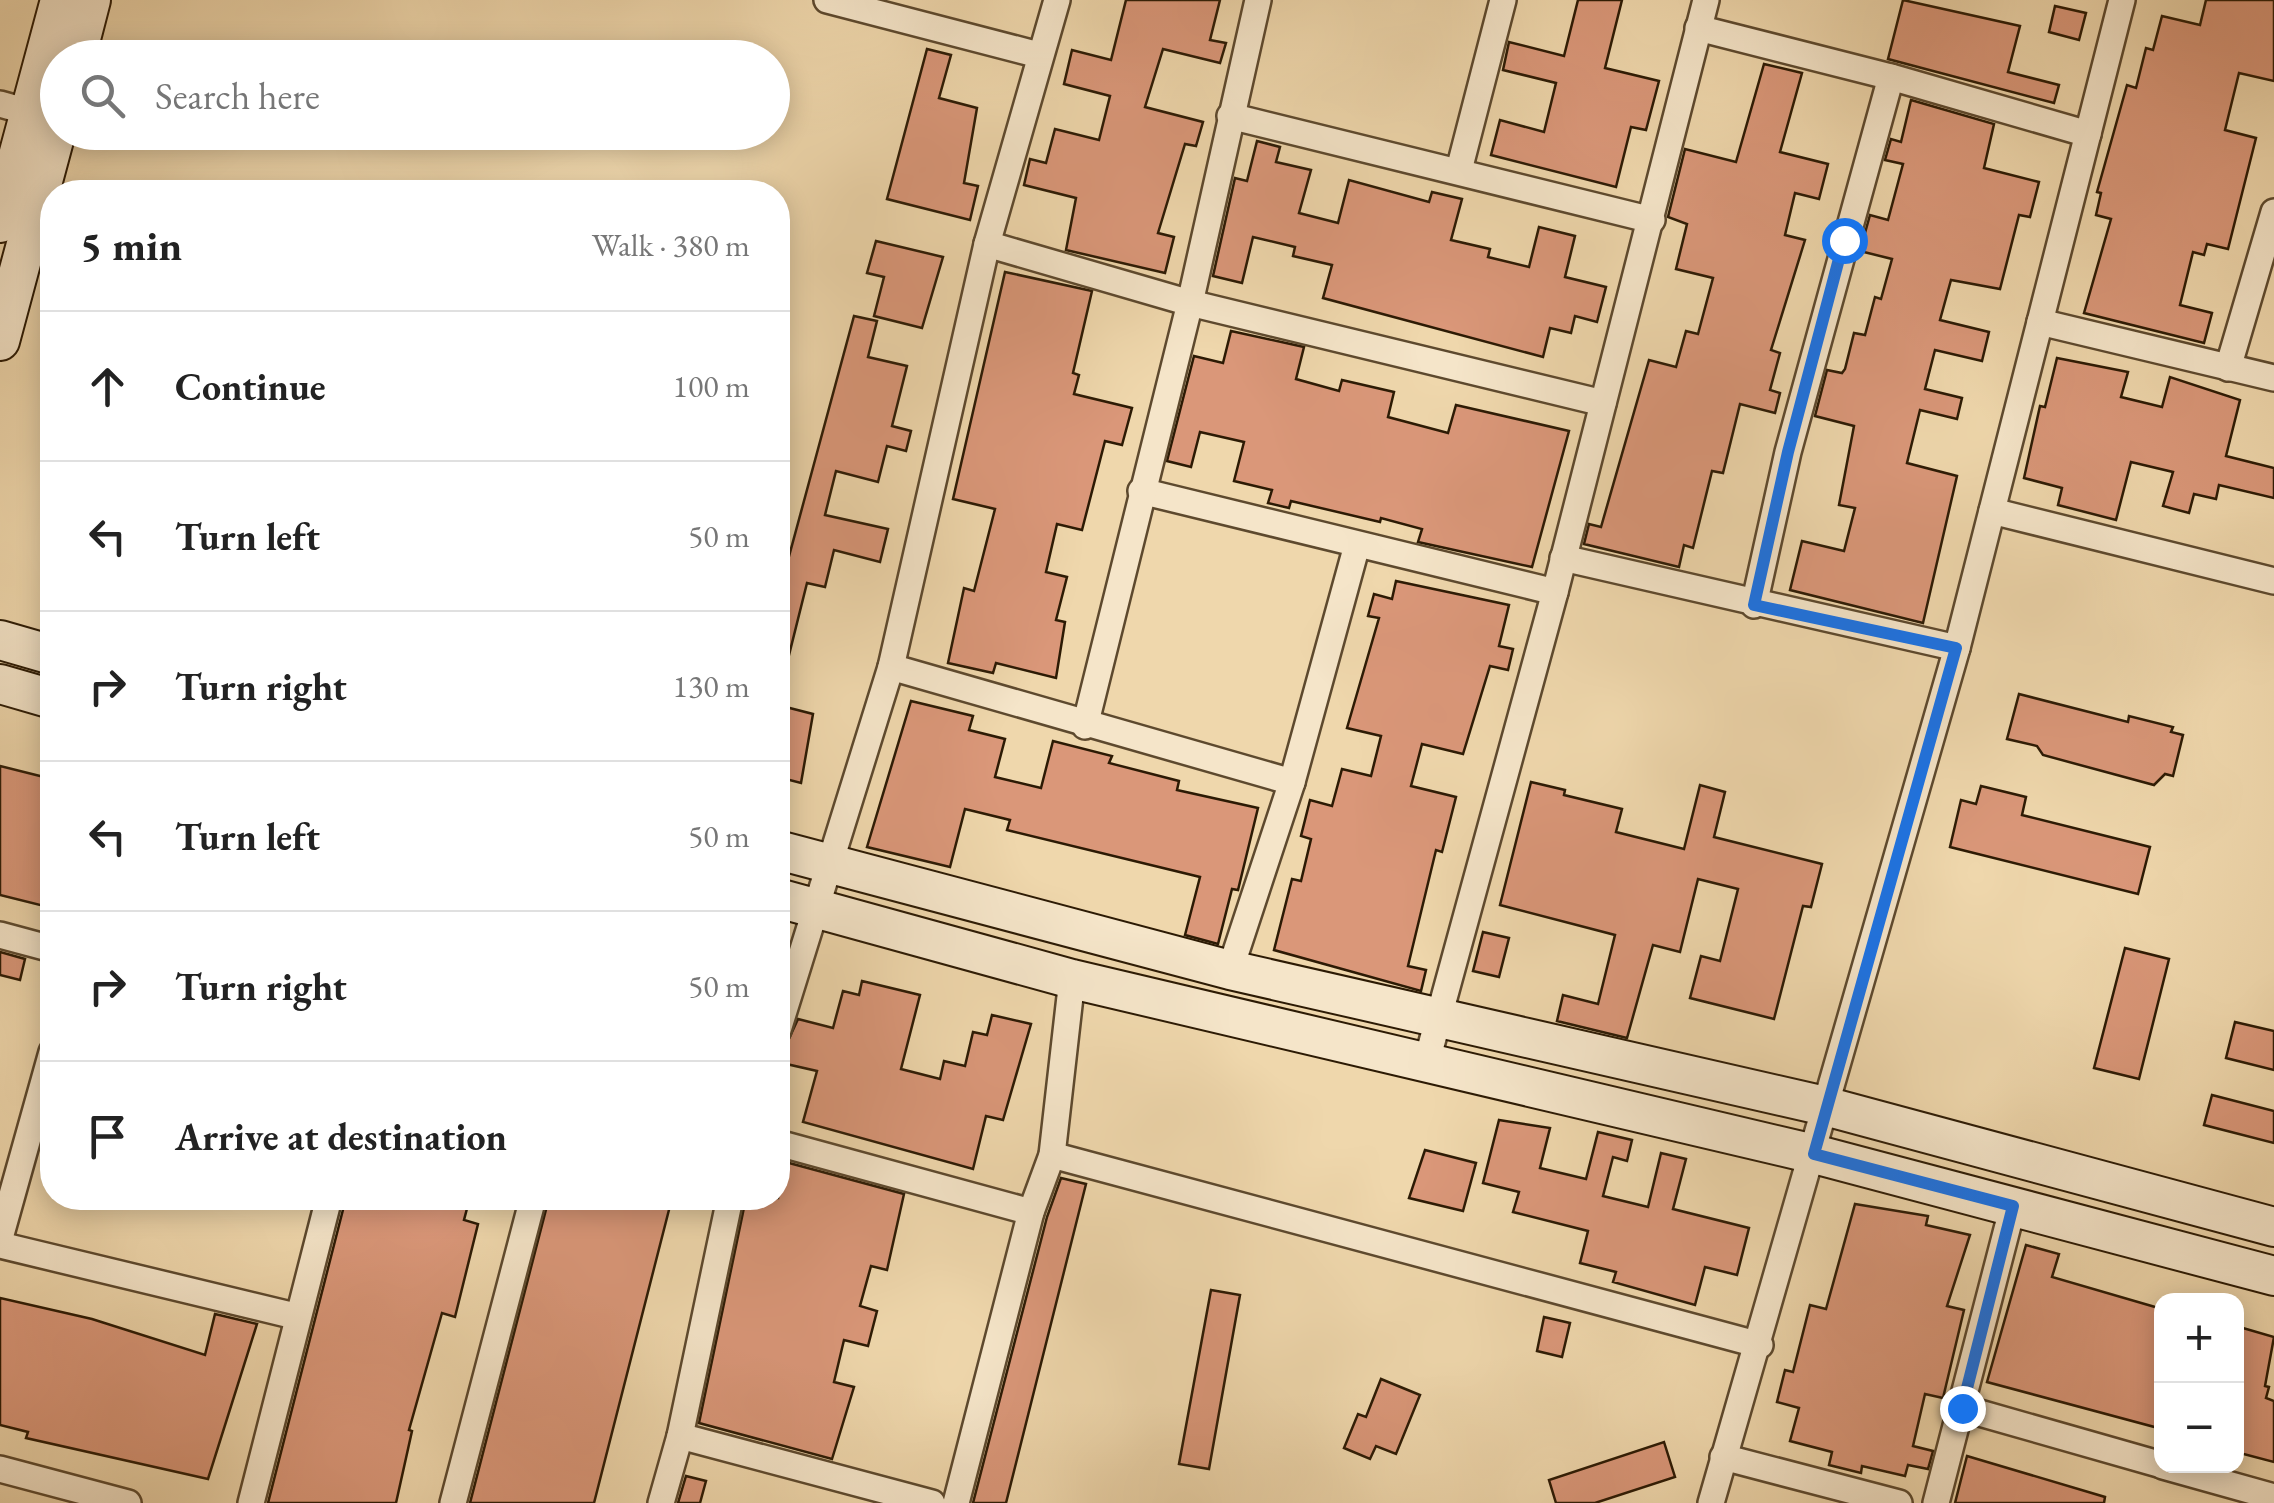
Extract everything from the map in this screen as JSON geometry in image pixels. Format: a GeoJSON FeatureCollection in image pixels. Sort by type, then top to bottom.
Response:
{"type":"FeatureCollection","features":[{"type":"Feature","properties":{"kind":"main road"},"geometry":{"type":"LineString","coordinates":[[52,40],[60,0]]}},
{"type":"Feature","properties":{"kind":"main road"},"geometry":{"type":"LineString","coordinates":[[81,40],[92,0]]}},
{"type":"Feature","properties":{"kind":"main road"},"geometry":{"type":"LineString","coordinates":[[0,222],[36,115]]}},
{"type":"Feature","properties":{"kind":"main road"},"geometry":{"type":"LineString","coordinates":[[0,341],[36,115]]}},
{"type":"Feature","properties":{"kind":"main road"},"geometry":{"type":"LineString","coordinates":[[0,640],[40,651]]}},
{"type":"Feature","properties":{"kind":"main road"},"geometry":{"type":"LineString","coordinates":[[0,684],[40,696]]}},
{"type":"Feature","properties":{"kind":"main road"},"geometry":{"type":"LineString","coordinates":[[790,853],[1230,970],[1825,1106],[2274,1228]]}},
{"type":"Feature","properties":{"kind":"main road"},"geometry":{"type":"LineString","coordinates":[[790,901],[1072,979],[1814,1154],[2274,1276]]}},
{"type":"Feature","properties":{"kind":"street"},"geometry":{"type":"LineString","coordinates":[[827,0],[1039,55]]}},
{"type":"Feature","properties":{"kind":"street"},"geometry":{"type":"LineString","coordinates":[[790,994],[891,667],[987,244],[1057,0]]}},
{"type":"Feature","properties":{"kind":"street"},"geometry":{"type":"LineString","coordinates":[[1085,726],[1140,490],[1190,303],[1258,0]]}},
{"type":"Feature","properties":{"kind":"street"},"geometry":{"type":"LineString","coordinates":[[1459,170],[1503,0]]}},
{"type":"Feature","properties":{"kind":"street"},"geometry":{"type":"LineString","coordinates":[[1426,1064],[1652,220],[1706,0]]}},
{"type":"Feature","properties":{"kind":"street"},"geometry":{"type":"LineString","coordinates":[[1712,1503],[1956,648],[2122,0]]}},
{"type":"Feature","properties":{"kind":"street"},"geometry":{"type":"LineString","coordinates":[[1698,28],[1891,77],[2088,134]]}},
{"type":"Feature","properties":{"kind":"street"},"geometry":{"type":"LineString","coordinates":[[1754,605],[1788,452],[1891,77]]}},
{"type":"Feature","properties":{"kind":"street"},"geometry":{"type":"LineString","coordinates":[[1230,116],[1652,220]]}},
{"type":"Feature","properties":{"kind":"street"},"geometry":{"type":"LineString","coordinates":[[2228,368],[2274,212]]}},
{"type":"Feature","properties":{"kind":"street"},"geometry":{"type":"LineString","coordinates":[[987,244],[1190,303],[1603,403]]}},
{"type":"Feature","properties":{"kind":"street"},"geometry":{"type":"LineString","coordinates":[[2040,322],[2274,378]]}},
{"type":"Feature","properties":{"kind":"street"},"geometry":{"type":"LineString","coordinates":[[1140,490],[1554,592]]}},
{"type":"Feature","properties":{"kind":"street"},"geometry":{"type":"LineString","coordinates":[[1992,511],[2274,580]]}},
{"type":"Feature","properties":{"kind":"street"},"geometry":{"type":"LineString","coordinates":[[1230,970],[1292,782],[1357,546]]}},
{"type":"Feature","properties":{"kind":"street"},"geometry":{"type":"LineString","coordinates":[[1563,558],[1754,605],[1956,648]]}},
{"type":"Feature","properties":{"kind":"street"},"geometry":{"type":"LineString","coordinates":[[891,667],[1085,726],[1292,782]]}},
{"type":"Feature","properties":{"kind":"street"},"geometry":{"type":"LineString","coordinates":[[0,934],[40,946]]}},
{"type":"Feature","properties":{"kind":"street"},"geometry":{"type":"LineString","coordinates":[[956,1503],[1031,1212],[1052,1155],[1072,979]]}},
{"type":"Feature","properties":{"kind":"street"},"geometry":{"type":"LineString","coordinates":[[40,1096],[0,1242],[295,1316]]}},
{"type":"Feature","properties":{"kind":"street"},"geometry":{"type":"LineString","coordinates":[[790,1145],[1031,1212]]}},
{"type":"Feature","properties":{"kind":"street"},"geometry":{"type":"LineString","coordinates":[[1052,1155],[1760,1344]]}},
{"type":"Feature","properties":{"kind":"street"},"geometry":{"type":"LineString","coordinates":[[1936,1503],[2013,1206]]}},
{"type":"Feature","properties":{"kind":"street"},"geometry":{"type":"LineString","coordinates":[[251,1503],[295,1316],[326,1210]]}},
{"type":"Feature","properties":{"kind":"street"},"geometry":{"type":"LineString","coordinates":[[453,1503],[530,1210]]}},
{"type":"Feature","properties":{"kind":"street"},"geometry":{"type":"LineString","coordinates":[[660,1503],[680,1436],[727,1210]]}},
{"type":"Feature","properties":{"kind":"street"},"geometry":{"type":"LineString","coordinates":[[1962,1408],[2154,1463]]}},
{"type":"Feature","properties":{"kind":"street"},"geometry":{"type":"LineString","coordinates":[[680,1436],[932,1503]]}},
{"type":"Feature","properties":{"kind":"street"},"geometry":{"type":"LineString","coordinates":[[1723,1457],[1899,1503]]}},
{"type":"Feature","properties":{"kind":"street"},"geometry":{"type":"LineString","coordinates":[[0,1469],[128,1503]]}},
{"type":"Feature","properties":{"kind":"street"},"geometry":{"type":"LineString","coordinates":[[2186,1473],[2263,1498]]}},
{"type":"Feature","properties":{"kind":"building"},"geometry":{"type":"Polygon","coordinates":[[[1126,0],[1220,0],[1210,40],[1226,43],[1220,63],[1163,49],[1145,107],[1203,122],[1196,146],[1185,144],[1158,233],[1174,237],[1165,273],[1066,250],[1076,198],[1024,185],[1030,159],[1046,163],[1055,129],[1099,140],[1110,96],[1064,84],[1072,50],[1111,60],[1126,0]]]}},
{"type":"Feature","properties":{"kind":"building"},"geometry":{"type":"Polygon","coordinates":[[[1578,0],[1622,0],[1605,68],[1659,81],[1646,130],[1631,127],[1616,187],[1491,155],[1500,120],[1544,132],[1556,83],[1503,70],[1509,42],[1564,56],[1578,0]]]}},
{"type":"Feature","properties":{"kind":"building"},"geometry":{"type":"Polygon","coordinates":[[[1903,0],[2020,26],[2008,72],[2059,85],[2054,103],[1888,59],[1903,0]]]}},
{"type":"Feature","properties":{"kind":"building"},"geometry":{"type":"Polygon","coordinates":[[[2206,0],[2274,0],[2274,81],[2239,73],[2225,130],[2256,138],[2228,249],[2207,244],[2204,255],[2193,252],[2180,305],[2212,313],[2204,343],[2084,313],[2111,219],[2096,215],[2101,193],[2097,192],[2127,85],[2136,88],[2146,48],[2153,50],[2162,16],[2200,25],[2206,0]]]}},
{"type":"Feature","properties":{"kind":"building"},"geometry":{"type":"Polygon","coordinates":[[[2055,6],[2086,13],[2079,40],[2049,32],[2055,6]]]}},
{"type":"Feature","properties":{"kind":"building"},"geometry":{"type":"Polygon","coordinates":[[[927,49],[951,55],[939,98],[977,108],[964,183],[978,186],[970,220],[887,199],[927,49]]]}},
{"type":"Feature","properties":{"kind":"building"},"geometry":{"type":"Polygon","coordinates":[[[1764,64],[1802,73],[1780,152],[1828,164],[1819,199],[1795,193],[1785,235],[1805,240],[1771,350],[1780,353],[1770,390],[1780,393],[1775,413],[1740,404],[1723,473],[1712,471],[1693,548],[1684,545],[1679,567],[1584,544],[1589,524],[1601,527],[1649,360],[1676,367],[1686,331],[1698,334],[1713,278],[1676,269],[1687,224],[1668,217],[1685,149],[1736,162],[1764,64]]]}},
{"type":"Feature","properties":{"kind":"building"},"geometry":{"type":"Polygon","coordinates":[[[1911,100],[1994,124],[1984,168],[2039,182],[2030,217],[2019,215],[2000,289],[1951,280],[1940,320],[1989,332],[1982,361],[1935,350],[1925,389],[1962,398],[1957,419],[1920,410],[1907,463],[1957,476],[1923,623],[1790,590],[1802,541],[1844,551],[1855,508],[1839,505],[1854,426],[1815,416],[1827,370],[1842,373],[1854,333],[1865,335],[1875,297],[1881,299],[1892,259],[1860,251],[1870,215],[1888,220],[1903,164],[1885,160],[1891,139],[1901,142],[1911,100]]]}},
{"type":"Feature","properties":{"kind":"building"},"geometry":{"type":"Polygon","coordinates":[[[1257,141],[1280,147],[1276,162],[1311,170],[1299,213],[1338,223],[1349,180],[1429,202],[1432,192],[1462,199],[1451,240],[1490,249],[1488,257],[1529,267],[1539,227],[1575,236],[1565,277],[1606,287],[1597,322],[1575,316],[1571,333],[1550,328],[1543,357],[1323,298],[1332,265],[1293,256],[1295,247],[1253,237],[1242,283],[1213,276],[1235,178],[1247,181],[1257,141]]]}},
{"type":"Feature","properties":{"kind":"building"},"geometry":{"type":"Polygon","coordinates":[[[876,241],[943,257],[922,328],[874,316],[884,277],[867,273],[876,241]]]}},
{"type":"Feature","properties":{"kind":"building"},"geometry":{"type":"Polygon","coordinates":[[[1005,272],[1092,291],[1073,373],[1079,375],[1074,394],[1132,408],[1122,445],[1105,441],[1082,530],[1057,524],[1046,572],[1067,577],[1056,620],[1065,622],[1056,678],[996,663],[993,673],[948,663],[964,588],[974,591],[995,509],[953,499],[1005,272]]]}},
{"type":"Feature","properties":{"kind":"building"},"geometry":{"type":"Polygon","coordinates":[[[854,316],[877,321],[868,357],[907,366],[892,426],[911,431],[906,451],[887,446],[878,482],[836,471],[825,515],[888,529],[880,562],[834,550],[825,587],[807,583],[790,651],[790,553],[854,316]]]}},
{"type":"Feature","properties":{"kind":"building"},"geometry":{"type":"Polygon","coordinates":[[[1231,331],[1304,347],[1296,379],[1339,391],[1342,380],[1394,392],[1388,417],[1448,433],[1456,405],[1569,431],[1532,567],[1418,542],[1422,529],[1381,518],[1380,522],[1291,501],[1289,508],[1268,503],[1272,490],[1234,481],[1244,442],[1200,432],[1191,467],[1167,461],[1194,356],[1223,363],[1231,331]]]}},
{"type":"Feature","properties":{"kind":"building"},"geometry":{"type":"Polygon","coordinates":[[[2057,358],[2128,372],[2121,397],[2162,407],[2170,377],[2240,400],[2226,456],[2274,468],[2274,498],[2219,485],[2216,499],[2194,494],[2189,513],[2163,506],[2173,472],[2131,462],[2116,520],[2058,505],[2062,488],[2024,478],[2040,406],[2045,407],[2057,358]]]}},
{"type":"Feature","properties":{"kind":"building"},"geometry":{"type":"Polygon","coordinates":[[[1396,581],[1509,605],[1499,646],[1513,649],[1508,670],[1490,666],[1463,754],[1422,744],[1411,786],[1456,797],[1442,852],[1436,850],[1408,966],[1426,970],[1421,991],[1274,950],[1292,879],[1301,881],[1311,839],[1301,836],[1310,800],[1332,806],[1342,769],[1371,776],[1381,736],[1347,728],[1379,618],[1368,616],[1374,594],[1392,599],[1396,581]]]}},
{"type":"Feature","properties":{"kind":"building"},"geometry":{"type":"Polygon","coordinates":[[[2019,694],[2128,722],[2129,716],[2173,727],[2171,732],[2183,735],[2173,776],[2165,774],[2154,785],[2043,755],[2037,746],[2007,739],[2019,694]]]}},
{"type":"Feature","properties":{"kind":"building"},"geometry":{"type":"Polygon","coordinates":[[[911,701],[973,716],[969,730],[1005,739],[995,777],[1041,788],[1053,741],[1112,756],[1109,763],[1179,781],[1177,790],[1258,808],[1238,890],[1232,889],[1218,944],[1185,935],[1200,877],[1007,830],[1010,820],[965,809],[950,867],[867,847],[911,701]]]}},
{"type":"Feature","properties":{"kind":"building"},"geometry":{"type":"Polygon","coordinates":[[[790,708],[813,714],[801,783],[790,780],[790,708]]]}},
{"type":"Feature","properties":{"kind":"building"},"geometry":{"type":"Polygon","coordinates":[[[0,766],[40,776],[40,905],[0,895],[0,766]]]}},
{"type":"Feature","properties":{"kind":"building"},"geometry":{"type":"Polygon","coordinates":[[[1531,782],[1565,790],[1564,795],[1622,809],[1616,832],[1684,849],[1700,785],[1725,792],[1714,837],[1822,864],[1811,907],[1803,906],[1774,1019],[1690,998],[1701,956],[1720,961],[1738,889],[1698,879],[1680,952],[1653,945],[1627,1038],[1557,1021],[1563,995],[1598,1004],[1615,935],[1500,905],[1531,782]]]}},
{"type":"Feature","properties":{"kind":"building"},"geometry":{"type":"Polygon","coordinates":[[[1981,786],[2026,797],[2022,815],[2150,847],[2138,894],[1950,847],[1961,800],[1976,804],[1981,786]]]}},
{"type":"Feature","properties":{"kind":"building"},"geometry":{"type":"Polygon","coordinates":[[[1483,932],[1509,938],[1499,977],[1473,971],[1483,932]]]}},
{"type":"Feature","properties":{"kind":"building"},"geometry":{"type":"Polygon","coordinates":[[[2125,948],[2169,959],[2139,1079],[2094,1068],[2125,948]]]}},
{"type":"Feature","properties":{"kind":"building"},"geometry":{"type":"Polygon","coordinates":[[[0,952],[25,959],[20,980],[0,975],[0,952]]]}},
{"type":"Feature","properties":{"kind":"building"},"geometry":{"type":"Polygon","coordinates":[[[862,981],[920,995],[901,1069],[940,1079],[944,1061],[965,1066],[973,1032],[987,1035],[992,1015],[1031,1024],[1003,1120],[986,1116],[973,1169],[803,1122],[817,1071],[790,1065],[790,1036],[798,1019],[833,1028],[843,991],[859,995],[862,981]]]}},
{"type":"Feature","properties":{"kind":"building"},"geometry":{"type":"Polygon","coordinates":[[[2235,1022],[2274,1031],[2274,1070],[2226,1058],[2235,1022]]]}},
{"type":"Feature","properties":{"kind":"building"},"geometry":{"type":"Polygon","coordinates":[[[2212,1095],[2274,1111],[2274,1143],[2204,1125],[2212,1095]]]}},
{"type":"Feature","properties":{"kind":"building"},"geometry":{"type":"Polygon","coordinates":[[[1499,1120],[1550,1128],[1540,1168],[1586,1179],[1598,1132],[1632,1140],[1627,1161],[1613,1157],[1603,1196],[1648,1207],[1661,1153],[1686,1159],[1673,1209],[1749,1228],[1737,1275],[1705,1267],[1695,1305],[1613,1282],[1616,1272],[1580,1263],[1588,1231],[1513,1212],[1519,1192],[1483,1183],[1499,1120]]]}},
{"type":"Feature","properties":{"kind":"building"},"geometry":{"type":"Polygon","coordinates":[[[1425,1150],[1476,1163],[1463,1211],[1409,1198],[1425,1150]]]}},
{"type":"Feature","properties":{"kind":"building"},"geometry":{"type":"Polygon","coordinates":[[[790,1163],[904,1194],[887,1270],[871,1266],[860,1306],[877,1311],[868,1346],[844,1340],[834,1382],[854,1387],[832,1459],[699,1423],[743,1210],[790,1210],[790,1163]]]}},
{"type":"Feature","properties":{"kind":"building"},"geometry":{"type":"Polygon","coordinates":[[[1061,1178],[1086,1184],[1006,1503],[973,1503],[1047,1217],[1061,1178]]]}},
{"type":"Feature","properties":{"kind":"building"},"geometry":{"type":"Polygon","coordinates":[[[1855,1204],[1928,1216],[1926,1225],[1970,1235],[1947,1306],[1964,1310],[1943,1398],[1925,1394],[1913,1446],[1933,1451],[1928,1469],[1908,1465],[1905,1476],[1862,1466],[1861,1473],[1829,1465],[1832,1452],[1790,1441],[1799,1408],[1777,1402],[1785,1370],[1793,1372],[1810,1305],[1826,1309],[1855,1204]]]}},
{"type":"Feature","properties":{"kind":"building"},"geometry":{"type":"Polygon","coordinates":[[[343,1210],[467,1210],[464,1220],[478,1224],[455,1317],[442,1313],[409,1430],[412,1431],[396,1503],[268,1503],[343,1210]]]}},
{"type":"Feature","properties":{"kind":"building"},"geometry":{"type":"Polygon","coordinates":[[[546,1210],[669,1210],[594,1503],[470,1503],[546,1210]]]}},
{"type":"Feature","properties":{"kind":"building"},"geometry":{"type":"Polygon","coordinates":[[[2026,1245],[2059,1254],[2052,1277],[2154,1307],[2154,1427],[1987,1382],[2026,1245]]]}},
{"type":"Feature","properties":{"kind":"building"},"geometry":{"type":"Polygon","coordinates":[[[1211,1290],[1240,1295],[1209,1469],[1179,1464],[1211,1290]]]}},
{"type":"Feature","properties":{"kind":"building"},"geometry":{"type":"Polygon","coordinates":[[[0,1298],[92,1319],[205,1355],[215,1314],[257,1324],[208,1479],[26,1438],[28,1432],[0,1425],[0,1298]]]}},
{"type":"Feature","properties":{"kind":"building"},"geometry":{"type":"Polygon","coordinates":[[[1544,1317],[1570,1323],[1562,1357],[1537,1351],[1544,1317]]]}},
{"type":"Feature","properties":{"kind":"building"},"geometry":{"type":"Polygon","coordinates":[[[2244,1328],[2274,1337],[2265,1386],[2269,1387],[2266,1398],[2274,1401],[2274,1462],[2244,1454],[2244,1328]]]}},
{"type":"Feature","properties":{"kind":"building"},"geometry":{"type":"Polygon","coordinates":[[[1381,1379],[1420,1395],[1396,1454],[1376,1446],[1370,1459],[1344,1448],[1358,1414],[1366,1417],[1381,1379]]]}},
{"type":"Feature","properties":{"kind":"building"},"geometry":{"type":"Polygon","coordinates":[[[1664,1442],[1675,1477],[1595,1503],[1556,1503],[1549,1480],[1664,1442]]]}},
{"type":"Feature","properties":{"kind":"building"},"geometry":{"type":"Polygon","coordinates":[[[1967,1456],[2105,1497],[2104,1503],[1955,1503],[1967,1456]]]}},
{"type":"Feature","properties":{"kind":"building"},"geometry":{"type":"Polygon","coordinates":[[[686,1476],[706,1481],[700,1503],[678,1503],[686,1476]]]}},
{"type":"Feature","properties":{"kind":"route"},"geometry":{"type":"LineString","coordinates":[[1844,240],[1788,452],[1754,605],[1956,648],[1814,1154],[2013,1206],[1962,1408]]}}]}
